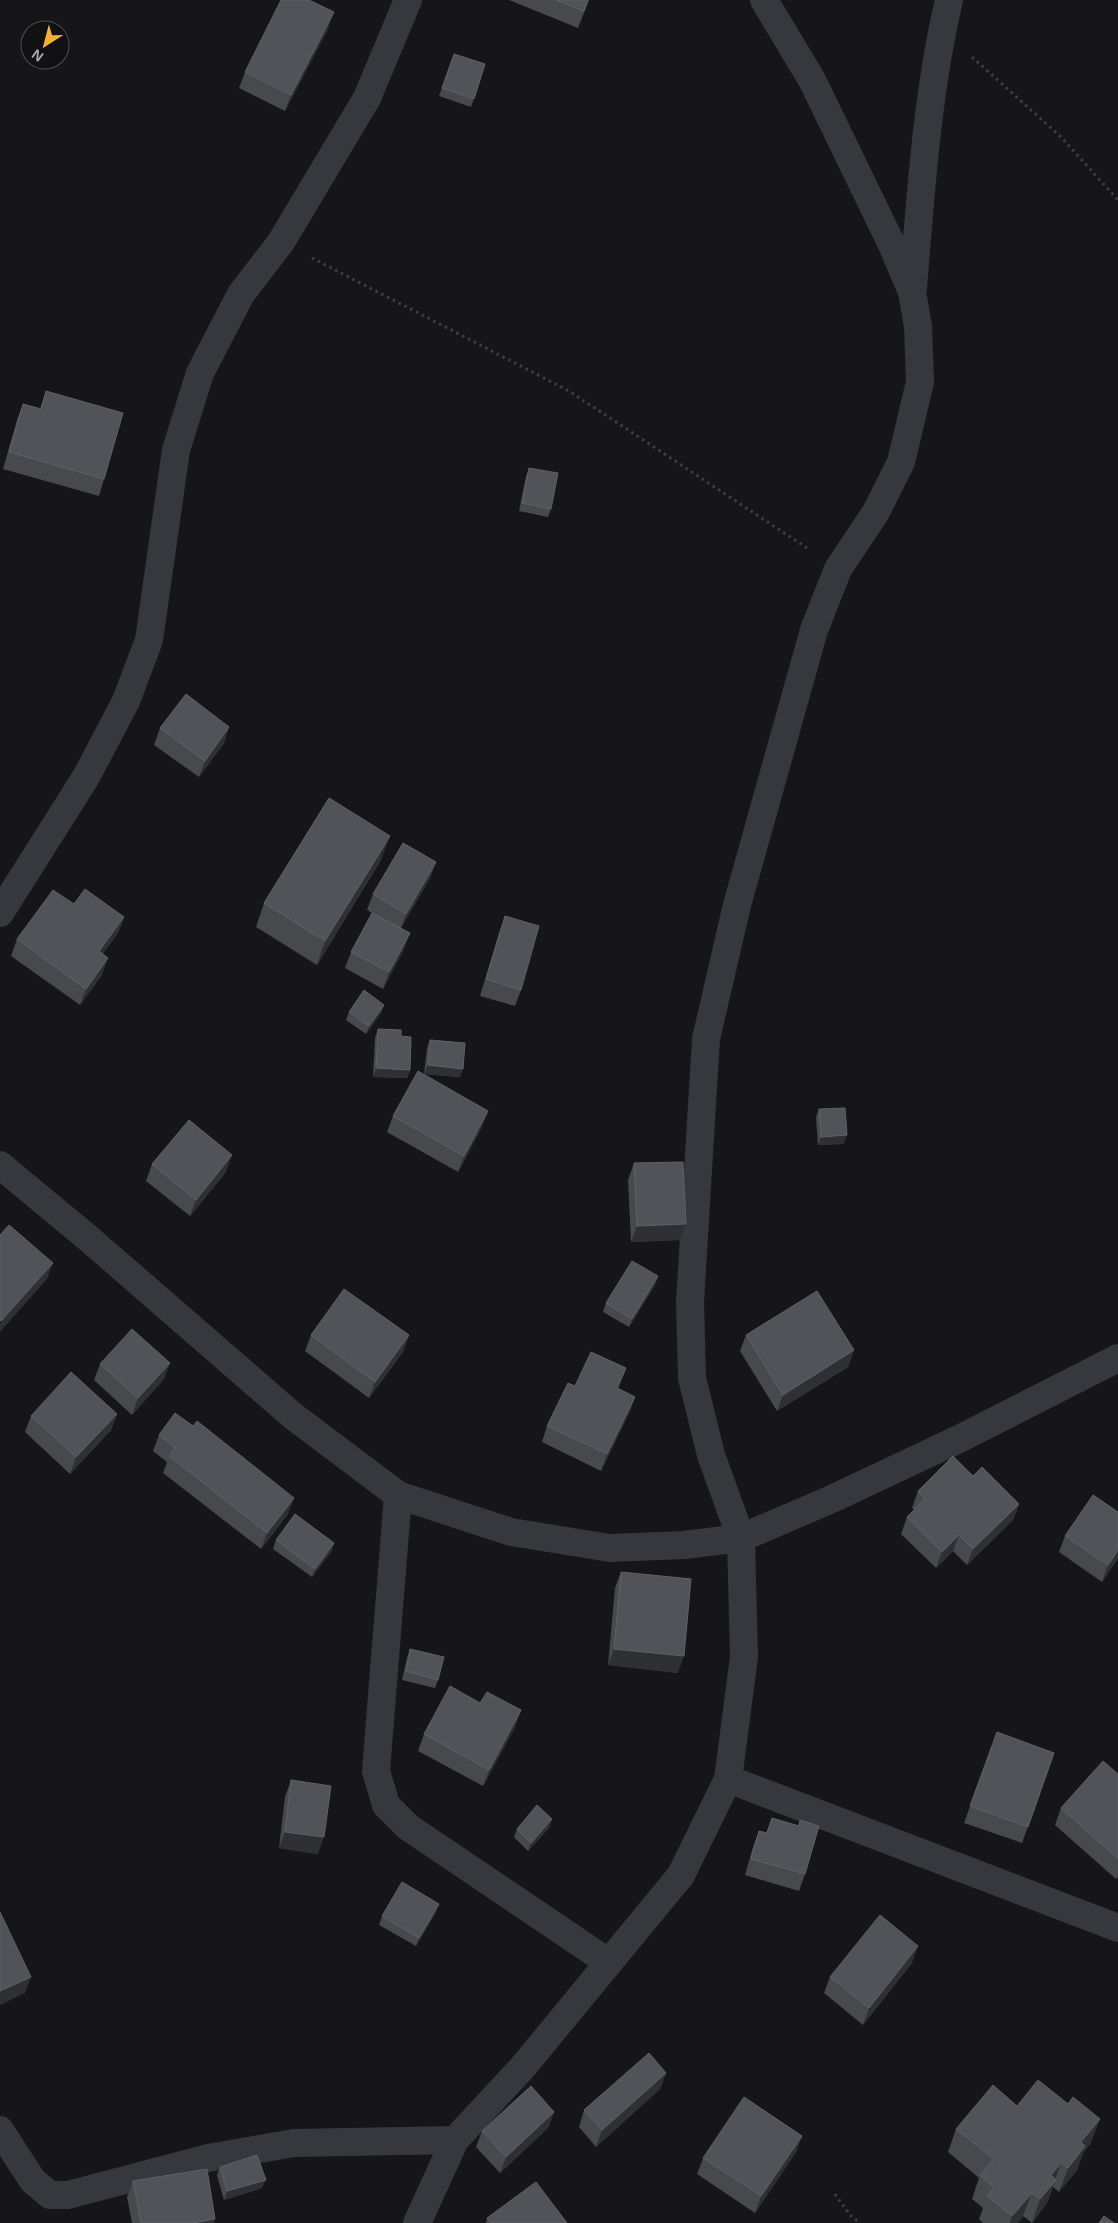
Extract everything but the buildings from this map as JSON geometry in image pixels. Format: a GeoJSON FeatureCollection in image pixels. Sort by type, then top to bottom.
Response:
{"type":"FeatureCollection","features":[{"type":"Feature","properties":{"kind":"street"},"geometry":{"type":"LineString","coordinates":[[0,913],[86,777],[126,701],[149,640],[176,450],[200,373],[241,294],[281,242],[367,98],[408,0]]}},
{"type":"Feature","properties":{"kind":"street"},"geometry":{"type":"LineString","coordinates":[[417,2223],[455,2140],[522,2068],[681,1875],[728,1779],[744,1658],[741,1538],[711,1455],[692,1378],[690,1302],[706,1039],[737,905],[814,630],[838,568],[876,512],[901,462],[920,382],[918,326],[912,292],[893,247],[812,80],[764,0]]}},
{"type":"Feature","properties":{"kind":"street"},"geometry":{"type":"LineString","coordinates":[[912,292],[927,119],[949,0]]}},
{"type":"Feature","properties":{"kind":"street"},"geometry":{"type":"LineString","coordinates":[[0,1165],[88,1238],[293,1416],[398,1495],[512,1532],[610,1548],[684,1545],[741,1538],[834,1498],[941,1447],[1118,1358]]}},
{"type":"Feature","properties":{"kind":"street"},"geometry":{"type":"LineString","coordinates":[[398,1495],[376,1771],[386,1805],[408,1827],[608,1962]]}},
{"type":"Feature","properties":{"kind":"street"},"geometry":{"type":"LineString","coordinates":[[728,1779],[1118,1928]]}},
{"type":"Feature","properties":{"kind":"street"},"geometry":{"type":"LineString","coordinates":[[0,2130],[33,2181],[50,2195],[68,2195],[208,2158],[294,2143],[455,2140]]}},
{"type":"Feature","properties":{"kind":"path"},"geometry":{"type":"LineString","coordinates":[[942,30],[1061,138],[1118,200]]}},
{"type":"Feature","properties":{"kind":"path"},"geometry":{"type":"LineString","coordinates":[[281,242],[569,391],[838,568]]}},
{"type":"Feature","properties":{"kind":"path"},"geometry":{"type":"LineString","coordinates":[[835,2194],[850,2215],[860,2223]]}}]}
